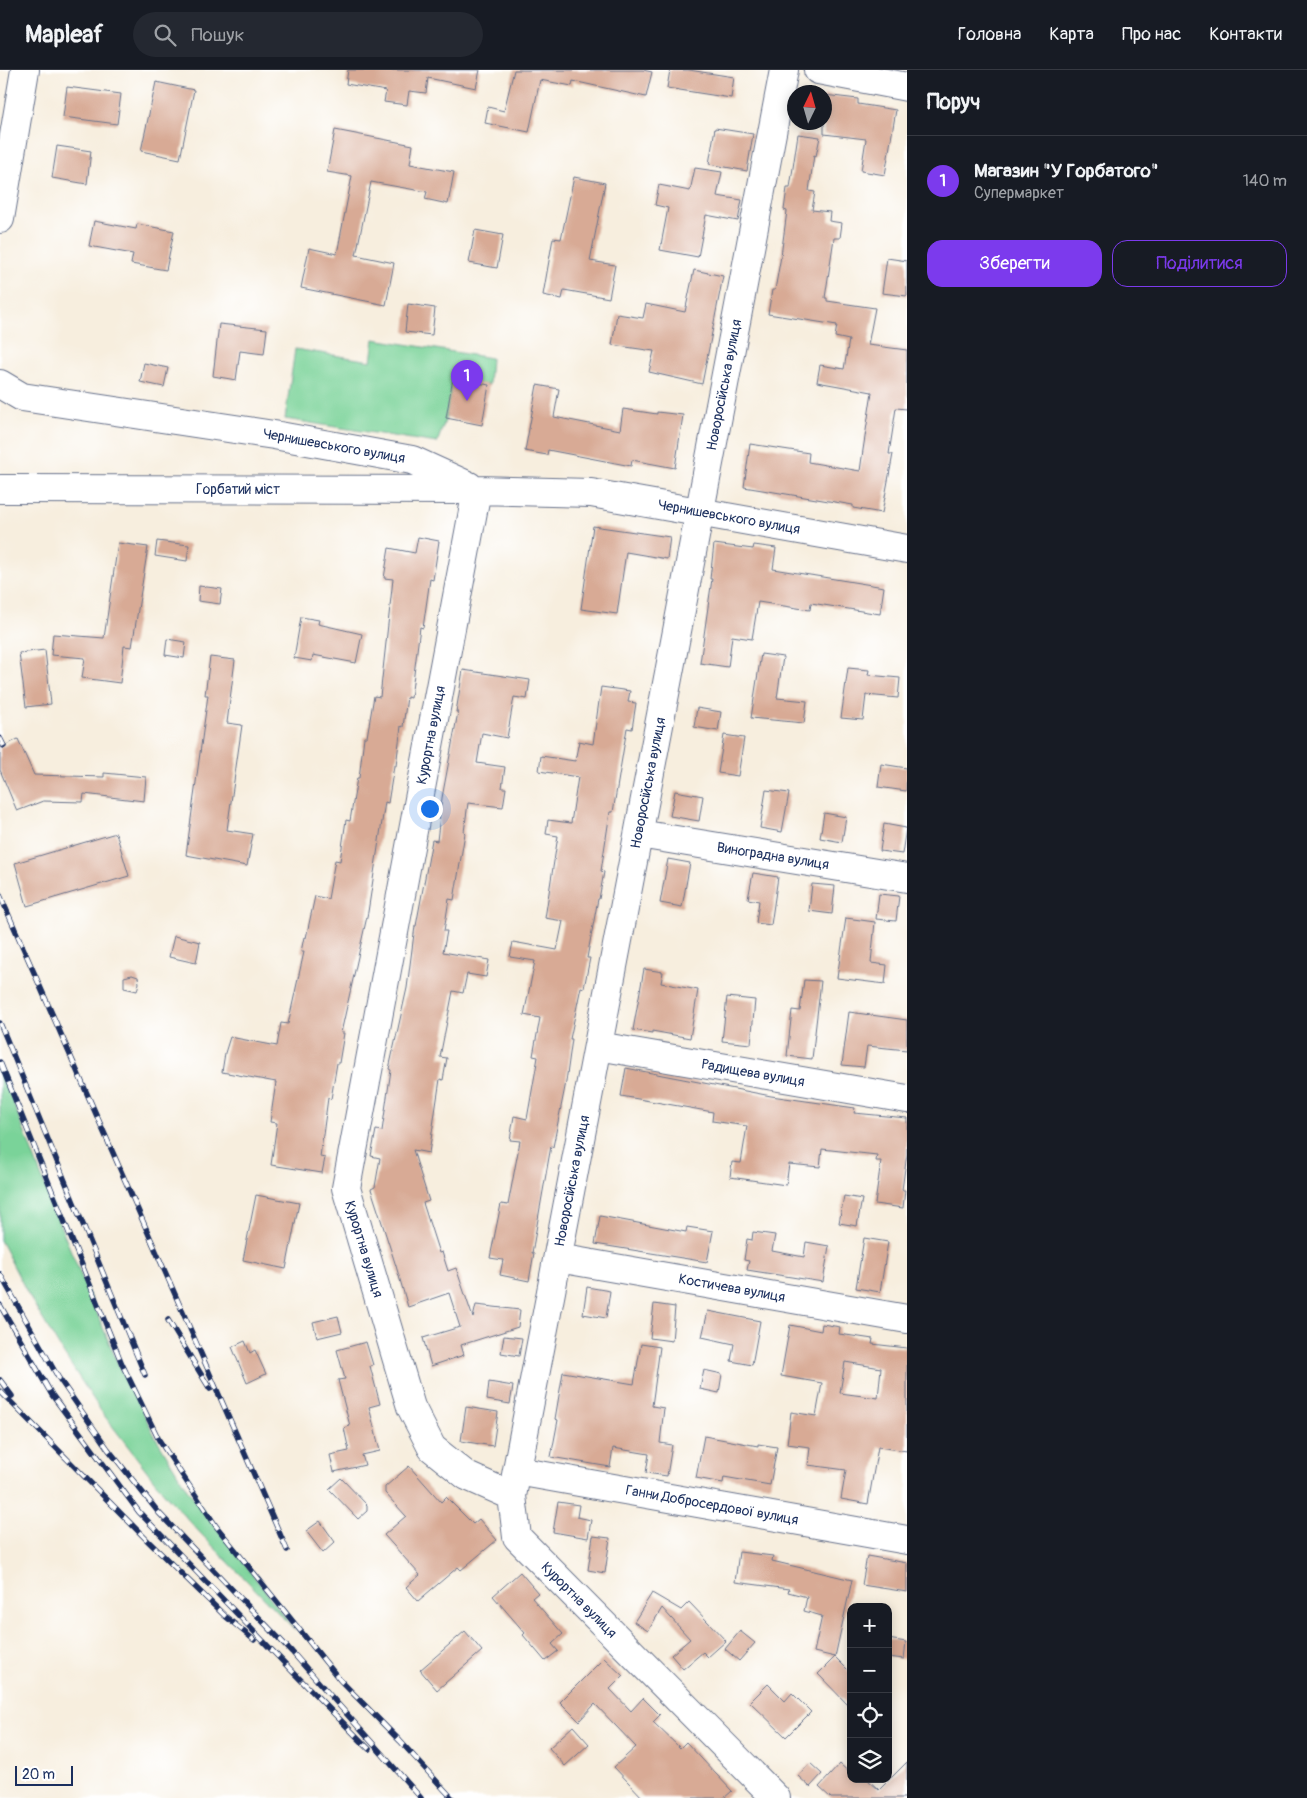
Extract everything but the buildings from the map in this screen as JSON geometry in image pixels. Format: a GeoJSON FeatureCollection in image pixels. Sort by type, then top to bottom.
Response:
{"type":"FeatureCollection","features":[{"type":"Feature","properties":{"kind":"street"},"geometry":{"type":"LineString","coordinates":[[0,219],[25,70]]}},
{"type":"Feature","properties":{"kind":"street","name":"Новоросійська вулиця"},"geometry":{"type":"LineString","coordinates":[[515,1483],[784,70]]}},
{"type":"Feature","properties":{"kind":"street"},"geometry":{"type":"LineString","coordinates":[[818,70],[907,87]]}},
{"type":"Feature","properties":{"kind":"street","name":"Чернишевського вулиця"},"geometry":{"type":"LineString","coordinates":[[11,390],[412,460],[477,490],[591,493],[907,549]]}},
{"type":"Feature","properties":{"kind":"street","name":"Горбатий міст"},"geometry":{"type":"LineString","coordinates":[[5,489],[477,490]]}},
{"type":"Feature","properties":{"kind":"street","name":"Курортна вулиця"},"geometry":{"type":"LineString","coordinates":[[477,490],[346,1188],[411,1408],[432,1448],[467,1476],[515,1483],[517,1537],[776,1798]]}},
{"type":"Feature","properties":{"kind":"street","name":"Виноградна вулиця"},"geometry":{"type":"LineString","coordinates":[[639,834],[907,878]]}},
{"type":"Feature","properties":{"kind":"street","name":"Радищева вулиця"},"geometry":{"type":"LineString","coordinates":[[598,1046],[907,1099]]}},
{"type":"Feature","properties":{"kind":"street","name":"Костичева вулиця"},"geometry":{"type":"LineString","coordinates":[[558,1258],[907,1318]]}},
{"type":"Feature","properties":{"kind":"street","name":"Ганни Добросердової вулиця"},"geometry":{"type":"LineString","coordinates":[[515,1483],[907,1540]]}},
{"type":"Feature","properties":{"kind":"green space"},"geometry":{"type":"Polygon","coordinates":[[[374,339],[491,358],[489,385],[453,379],[446,418],[437,443],[285,419],[295,349],[371,361],[374,339]]]}},
{"type":"Feature","properties":{"kind":"green space"},"geometry":{"type":"Polygon","coordinates":[[[0,1068],[58,1220],[116,1359],[155,1436],[187,1489],[295,1630],[202,1535],[164,1493],[103,1414],[29,1296],[0,1240],[0,1068]]]}},
{"type":"Feature","properties":{"kind":"railway"},"geometry":{"type":"LineString","coordinates":[[0,738],[4,746]]}},
{"type":"Feature","properties":{"kind":"railway"},"geometry":{"type":"LineString","coordinates":[[0,895],[287,1550]]}},
{"type":"Feature","properties":{"kind":"railway"},"geometry":{"type":"LineString","coordinates":[[0,1023],[145,1375]]}},
{"type":"Feature","properties":{"kind":"railway"},"geometry":{"type":"LineString","coordinates":[[0,1062],[122,1364],[159,1440],[216,1526],[340,1680],[400,1741],[452,1798]]}},
{"type":"Feature","properties":{"kind":"railway"},"geometry":{"type":"LineString","coordinates":[[0,1274],[58,1377],[108,1449],[159,1513],[292,1652],[421,1798]]}},
{"type":"Feature","properties":{"kind":"railway"},"geometry":{"type":"LineString","coordinates":[[0,1305],[52,1395],[139,1512],[369,1749]]}},
{"type":"Feature","properties":{"kind":"railway"},"geometry":{"type":"LineString","coordinates":[[168,1320],[210,1389]]}},
{"type":"Feature","properties":{"kind":"railway"},"geometry":{"type":"LineString","coordinates":[[0,1380],[12,1396]]}},
{"type":"Feature","properties":{"kind":"railway"},"geometry":{"type":"LineString","coordinates":[[0,1391],[148,1541],[225,1616],[254,1640]]}},
{"type":"Feature","properties":{"kind":"place","name":"Магазин \"У Горбатого\""},"geometry":{"type":"Point","coordinates":[467,401]}}]}
